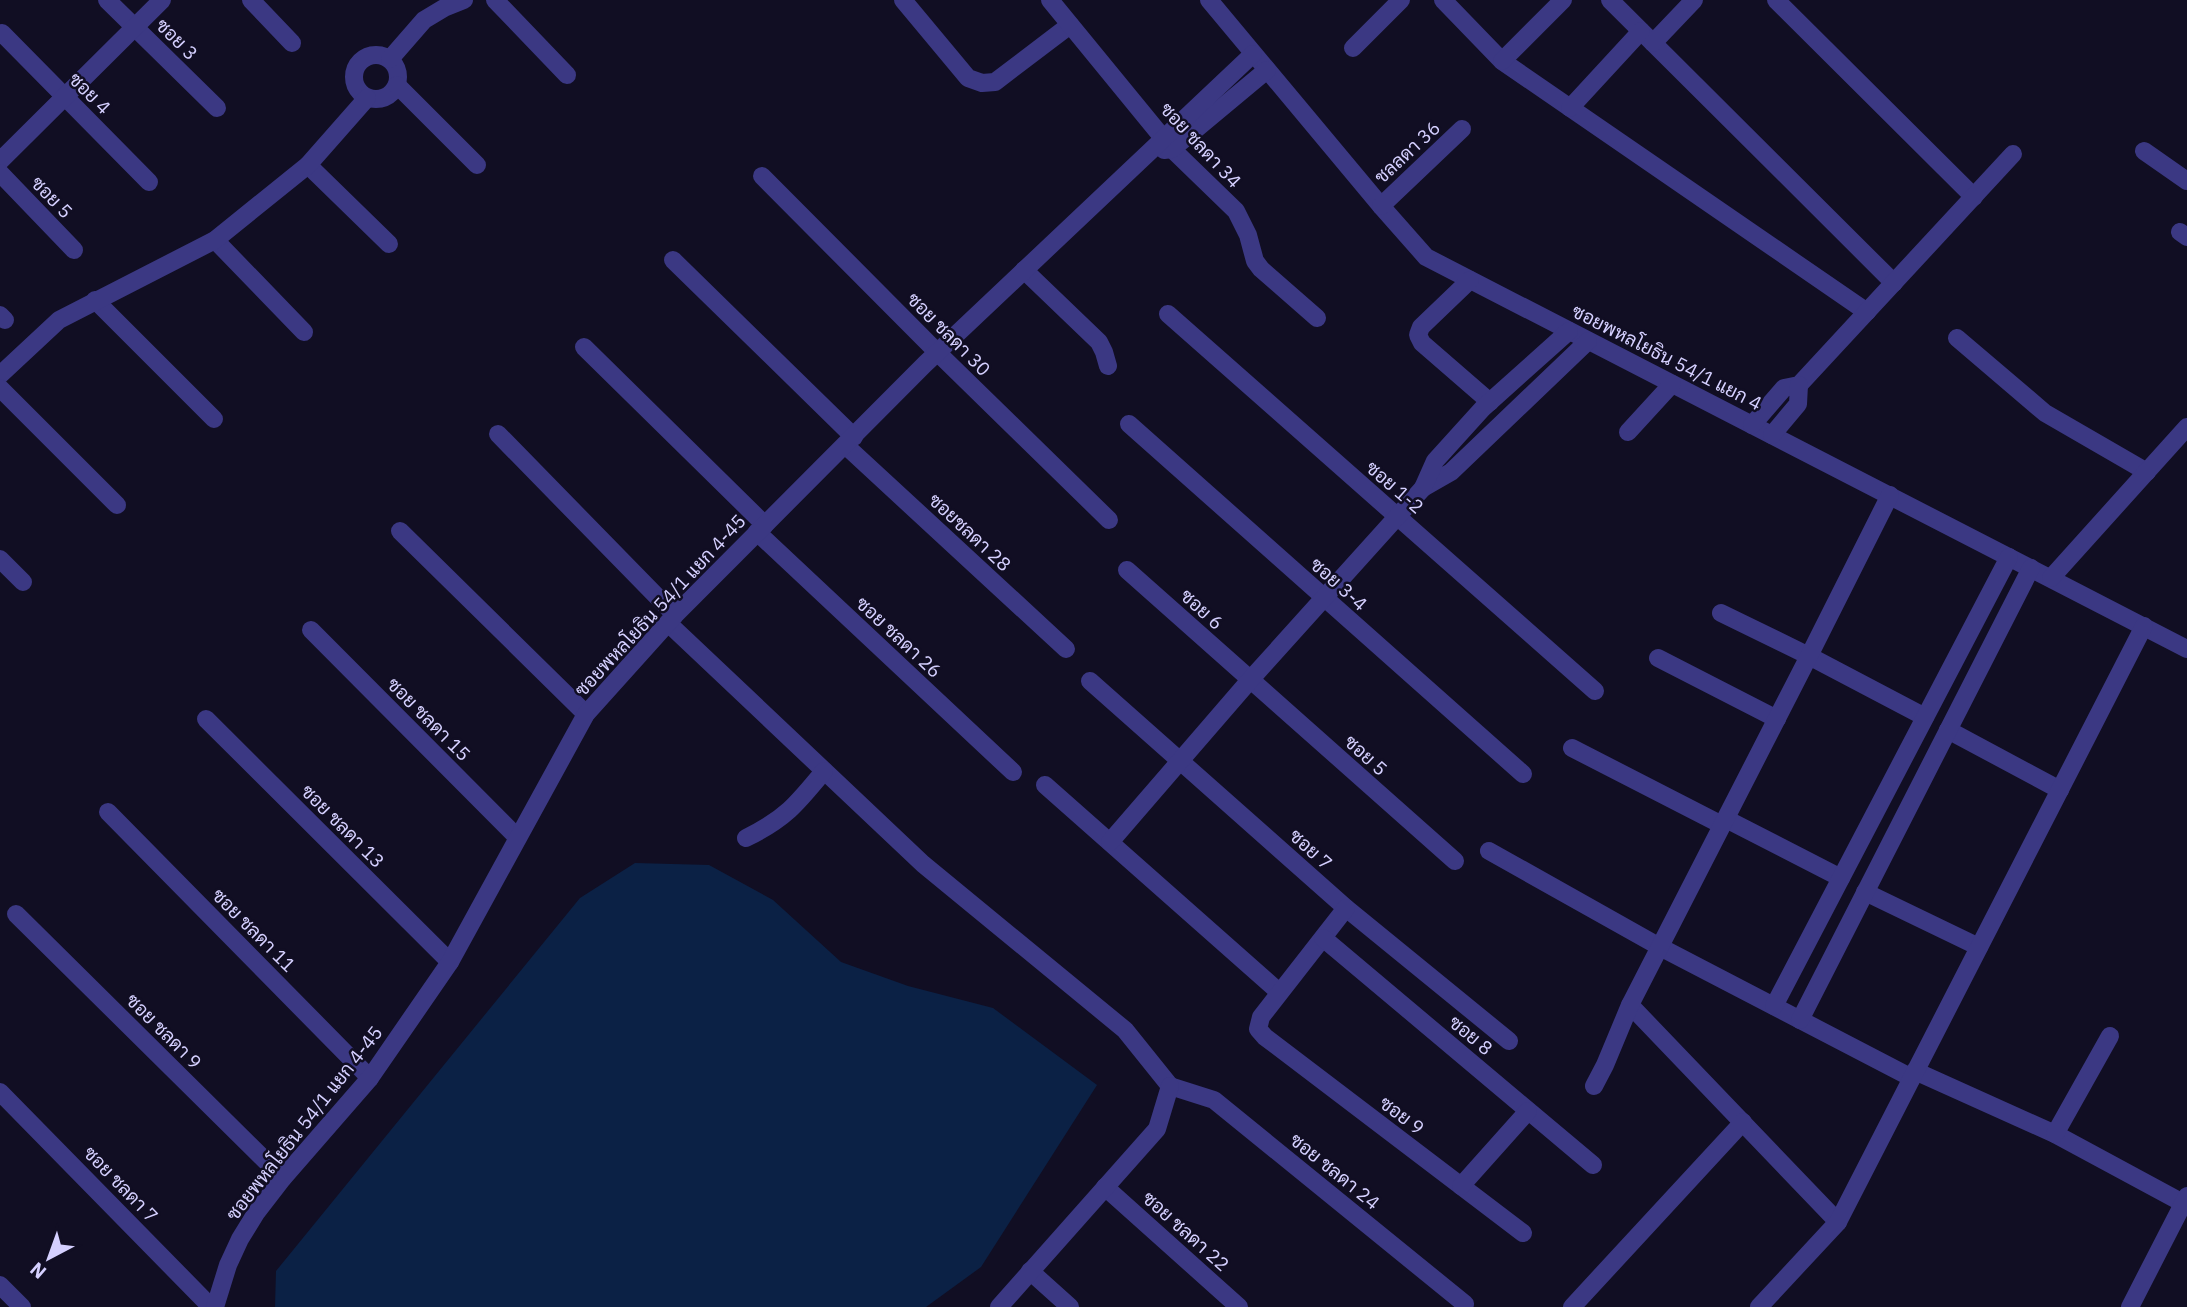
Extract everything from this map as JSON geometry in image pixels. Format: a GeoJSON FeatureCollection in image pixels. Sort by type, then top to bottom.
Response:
{"type":"FeatureCollection","features":[{"type":"Feature","properties":{"kind":"street","name":"ซอย 3"},"geometry":{"type":"LineString","coordinates":[[107,0],[217,108]]}},
{"type":"Feature","properties":{"kind":"street"},"geometry":{"type":"LineString","coordinates":[[0,161],[162,0]]}},
{"type":"Feature","properties":{"kind":"street"},"geometry":{"type":"LineString","coordinates":[[251,0],[292,43]]}},
{"type":"Feature","properties":{"kind":"street"},"geometry":{"type":"LineString","coordinates":[[390,59],[424,20],[443,8],[464,0]]}},
{"type":"Feature","properties":{"kind":"street"},"geometry":{"type":"LineString","coordinates":[[495,0],[567,75]]}},
{"type":"Feature","properties":{"kind":"street"},"geometry":{"type":"LineString","coordinates":[[903,0],[968,78],[982,83],[995,82],[1070,25]]}},
{"type":"Feature","properties":{"kind":"street","name":"ซอย ชลดา 34"},"geometry":{"type":"LineString","coordinates":[[1050,0],[1167,143],[1236,211],[1248,235],[1255,261],[1261,269],[1317,317]]}},
{"type":"Feature","properties":{"kind":"street","name":"ซอยพหลโยธิน 54/1 แยก 4"},"geometry":{"type":"LineString","coordinates":[[1209,0],[1426,257],[2187,649]]}},
{"type":"Feature","properties":{"kind":"street"},"geometry":{"type":"LineString","coordinates":[[1353,48],[1401,0]]}},
{"type":"Feature","properties":{"kind":"street"},"geometry":{"type":"LineString","coordinates":[[1443,0],[1502,61],[1867,312]]}},
{"type":"Feature","properties":{"kind":"street"},"geometry":{"type":"LineString","coordinates":[[1502,61],[1563,0]]}},
{"type":"Feature","properties":{"kind":"street"},"geometry":{"type":"LineString","coordinates":[[1610,0],[1894,283]]}},
{"type":"Feature","properties":{"kind":"street"},"geometry":{"type":"LineString","coordinates":[[1570,108],[1647,37],[1694,0]]}},
{"type":"Feature","properties":{"kind":"street"},"geometry":{"type":"LineString","coordinates":[[1776,0],[1974,197]]}},
{"type":"Feature","properties":{"kind":"street","name":"ซอย 4"},"geometry":{"type":"LineString","coordinates":[[2,33],[149,182]]}},
{"type":"Feature","properties":{"kind":"street"},"geometry":{"type":"LineString","coordinates":[[1167,143],[1253,54]]}},
{"type":"Feature","properties":{"kind":"street"},"geometry":{"type":"LineString","coordinates":[[372,55],[390,59],[398,71],[397,85],[385,98],[367,98],[354,84],[356,65],[363,58],[372,55]]}},
{"type":"Feature","properties":{"kind":"street"},"geometry":{"type":"LineString","coordinates":[[1167,143],[1267,70]]}},
{"type":"Feature","properties":{"kind":"street"},"geometry":{"type":"LineString","coordinates":[[397,85],[477,165]]}},
{"type":"Feature","properties":{"kind":"street"},"geometry":{"type":"LineString","coordinates":[[0,375],[58,320],[215,240],[308,165],[367,98]]}},
{"type":"Feature","properties":{"kind":"street","name":"ชลลดา 36"},"geometry":{"type":"LineString","coordinates":[[1381,206],[1461,129]]}},
{"type":"Feature","properties":{"kind":"street","name":"ซอยพหลโยธิน 54/1 แยก 4-45"},"geometry":{"type":"LineString","coordinates":[[213,1307],[240,1239],[257,1213],[283,1178],[370,1078],[450,962],[586,713],[671,619],[937,352],[1150,152],[1167,143]]}},
{"type":"Feature","properties":{"kind":"street"},"geometry":{"type":"LineString","coordinates":[[2144,151],[2187,181]]}},
{"type":"Feature","properties":{"kind":"street"},"geometry":{"type":"LineString","coordinates":[[1752,425],[1784,388],[1799,385],[2013,154]]}},
{"type":"Feature","properties":{"kind":"street"},"geometry":{"type":"LineString","coordinates":[[308,165],[389,244]]}},
{"type":"Feature","properties":{"kind":"street","name":"ซอย 5"},"geometry":{"type":"LineString","coordinates":[[0,173],[74,250]]}},
{"type":"Feature","properties":{"kind":"street","name":"ซอย ชลดา 30"},"geometry":{"type":"LineString","coordinates":[[762,176],[1109,520]]}},
{"type":"Feature","properties":{"kind":"street"},"geometry":{"type":"LineString","coordinates":[[215,240],[304,332]]}},
{"type":"Feature","properties":{"kind":"street","name":"ซอยชลดา 28"},"geometry":{"type":"LineString","coordinates":[[673,260],[850,441],[1066,649]]}},
{"type":"Feature","properties":{"kind":"street"},"geometry":{"type":"LineString","coordinates":[[1024,270],[1099,341],[1108,366]]}},
{"type":"Feature","properties":{"kind":"street"},"geometry":{"type":"LineString","coordinates":[[1470,280],[1421,327],[1418,335],[1422,343],[1490,402]]}},
{"type":"Feature","properties":{"kind":"street"},"geometry":{"type":"LineString","coordinates":[[95,300],[214,419]]}},
{"type":"Feature","properties":{"kind":"street","name":"ซอย 1-2"},"geometry":{"type":"LineString","coordinates":[[1168,314],[1595,691]]}},
{"type":"Feature","properties":{"kind":"street"},"geometry":{"type":"LineString","coordinates":[[1423,488],[1435,461],[1490,402],[1569,331]]}},
{"type":"Feature","properties":{"kind":"street"},"geometry":{"type":"LineString","coordinates":[[1956,338],[2045,413],[2147,472]]}},
{"type":"Feature","properties":{"kind":"street"},"geometry":{"type":"LineString","coordinates":[[1110,842],[1250,680],[1423,488],[1451,472],[1588,341]]}},
{"type":"Feature","properties":{"kind":"street","name":"ซอย ชลดา 26"},"geometry":{"type":"LineString","coordinates":[[584,347],[761,528],[1013,772]]}},
{"type":"Feature","properties":{"kind":"street"},"geometry":{"type":"LineString","coordinates":[[1628,432],[1672,384]]}},
{"type":"Feature","properties":{"kind":"street"},"geometry":{"type":"LineString","coordinates":[[1772,435],[1798,404],[1799,385]]}},
{"type":"Feature","properties":{"kind":"street"},"geometry":{"type":"LineString","coordinates":[[0,388],[117,505]]}},
{"type":"Feature","properties":{"kind":"street","name":"ซอย 3-4"},"geometry":{"type":"LineString","coordinates":[[1129,424],[1522,774]]}},
{"type":"Feature","properties":{"kind":"street"},"geometry":{"type":"LineString","coordinates":[[2051,578],[2187,427]]}},
{"type":"Feature","properties":{"kind":"street"},"geometry":{"type":"LineString","coordinates":[[498,434],[671,619],[824,771],[923,864],[1125,1030],[1170,1086],[1157,1129],[999,1307]]}},
{"type":"Feature","properties":{"kind":"street"},"geometry":{"type":"LineString","coordinates":[[1594,1086],[1629,1005],[1810,656],[1890,495]]}},
{"type":"Feature","properties":{"kind":"street"},"geometry":{"type":"LineString","coordinates":[[400,531],[586,713]]}},
{"type":"Feature","properties":{"kind":"street"},"geometry":{"type":"LineString","coordinates":[[1774,1006],[2009,556]]}},
{"type":"Feature","properties":{"kind":"street"},"geometry":{"type":"LineString","coordinates":[[0,559],[23,582]]}},
{"type":"Feature","properties":{"kind":"street"},"geometry":{"type":"LineString","coordinates":[[1800,1020],[2031,568]]}},
{"type":"Feature","properties":{"kind":"street","name":"ซอย 6"},"geometry":{"type":"LineString","coordinates":[[1127,570],[1250,680]]}},
{"type":"Feature","properties":{"kind":"street"},"geometry":{"type":"LineString","coordinates":[[1983,607],[2005,619]]}},
{"type":"Feature","properties":{"kind":"street"},"geometry":{"type":"LineString","coordinates":[[1721,613],[1810,656],[1925,717]]}},
{"type":"Feature","properties":{"kind":"street"},"geometry":{"type":"LineString","coordinates":[[1759,1307],[1838,1222],[2144,626]]}},
{"type":"Feature","properties":{"kind":"street","name":"ซอย ชลดา 15"},"geometry":{"type":"LineString","coordinates":[[311,629],[517,837]]}},
{"type":"Feature","properties":{"kind":"street"},"geometry":{"type":"LineString","coordinates":[[1658,658],[1777,719]]}},
{"type":"Feature","properties":{"kind":"street","name":"ซอย 5"},"geometry":{"type":"LineString","coordinates":[[1250,680],[1455,861]]}},
{"type":"Feature","properties":{"kind":"street","name":"ซอย 7"},"geometry":{"type":"LineString","coordinates":[[1090,681],[1346,908],[1509,1041]]}},
{"type":"Feature","properties":{"kind":"street","name":"ซอย ชลดา 13"},"geometry":{"type":"LineString","coordinates":[[206,719],[450,962]]}},
{"type":"Feature","properties":{"kind":"street"},"geometry":{"type":"LineString","coordinates":[[1948,730],[2060,790]]}},
{"type":"Feature","properties":{"kind":"street"},"geometry":{"type":"LineString","coordinates":[[1572,748],[1841,878]]}},
{"type":"Feature","properties":{"kind":"street"},"geometry":{"type":"LineString","coordinates":[[746,838],[780,820],[801,800],[824,771]]}},
{"type":"Feature","properties":{"kind":"street"},"geometry":{"type":"LineString","coordinates":[[1045,785],[1279,992],[1346,908]]}},
{"type":"Feature","properties":{"kind":"street"},"geometry":{"type":"LineString","coordinates":[[1887,790],[1912,802]]}},
{"type":"Feature","properties":{"kind":"street","name":"ซอย ชลดา 11"},"geometry":{"type":"LineString","coordinates":[[108,811],[370,1078]]}},
{"type":"Feature","properties":{"kind":"street"},"geometry":{"type":"LineString","coordinates":[[1489,851],[1660,947],[1800,1020],[1913,1075],[2055,1134],[2185,1200],[2130,1307]]}},
{"type":"Feature","properties":{"kind":"street"},"geometry":{"type":"LineString","coordinates":[[1865,892],[1979,947]]}},
{"type":"Feature","properties":{"kind":"street","name":"ซอย ชลดา 9"},"geometry":{"type":"LineString","coordinates":[[16,914],[283,1178]]}},
{"type":"Feature","properties":{"kind":"street","name":"ซอย 8"},"geometry":{"type":"LineString","coordinates":[[1322,938],[1593,1165]]}},
{"type":"Feature","properties":{"kind":"street","name":"ซอย 9"},"geometry":{"type":"LineString","coordinates":[[1279,992],[1261,1017],[1258,1028],[1265,1037],[1523,1233]]}},
{"type":"Feature","properties":{"kind":"street"},"geometry":{"type":"LineString","coordinates":[[1629,1005],[1838,1222]]}},
{"type":"Feature","properties":{"kind":"street"},"geometry":{"type":"LineString","coordinates":[[2055,1134],[2110,1036]]}},
{"type":"Feature","properties":{"kind":"street","name":"ซอย ชลดา 24"},"geometry":{"type":"LineString","coordinates":[[1170,1086],[1214,1100],[1465,1304]]}},
{"type":"Feature","properties":{"kind":"street","name":"ซอย ชลดา 7"},"geometry":{"type":"LineString","coordinates":[[0,1092],[213,1307]]}},
{"type":"Feature","properties":{"kind":"street"},"geometry":{"type":"LineString","coordinates":[[1461,1186],[1528,1111]]}},
{"type":"Feature","properties":{"kind":"street"},"geometry":{"type":"LineString","coordinates":[[1572,1307],[1743,1122]]}},
{"type":"Feature","properties":{"kind":"street","name":"ซอย ชลดา 22"},"geometry":{"type":"LineString","coordinates":[[1105,1187],[1239,1307]]}},
{"type":"Feature","properties":{"kind":"street"},"geometry":{"type":"LineString","coordinates":[[1030,1272],[1070,1307]]}},
{"type":"Feature","properties":{"kind":"street"},"geometry":{"type":"LineString","coordinates":[[0,1285],[22,1307]]}},
{"type":"Feature","properties":{"kind":"water"},"geometry":{"type":"Polygon","coordinates":[[[635,863],[709,865],[773,900],[841,962],[908,986],[993,1008],[1097,1085],[981,1267],[926,1307],[275,1307],[276,1271],[580,898],[635,863]]]}}]}
